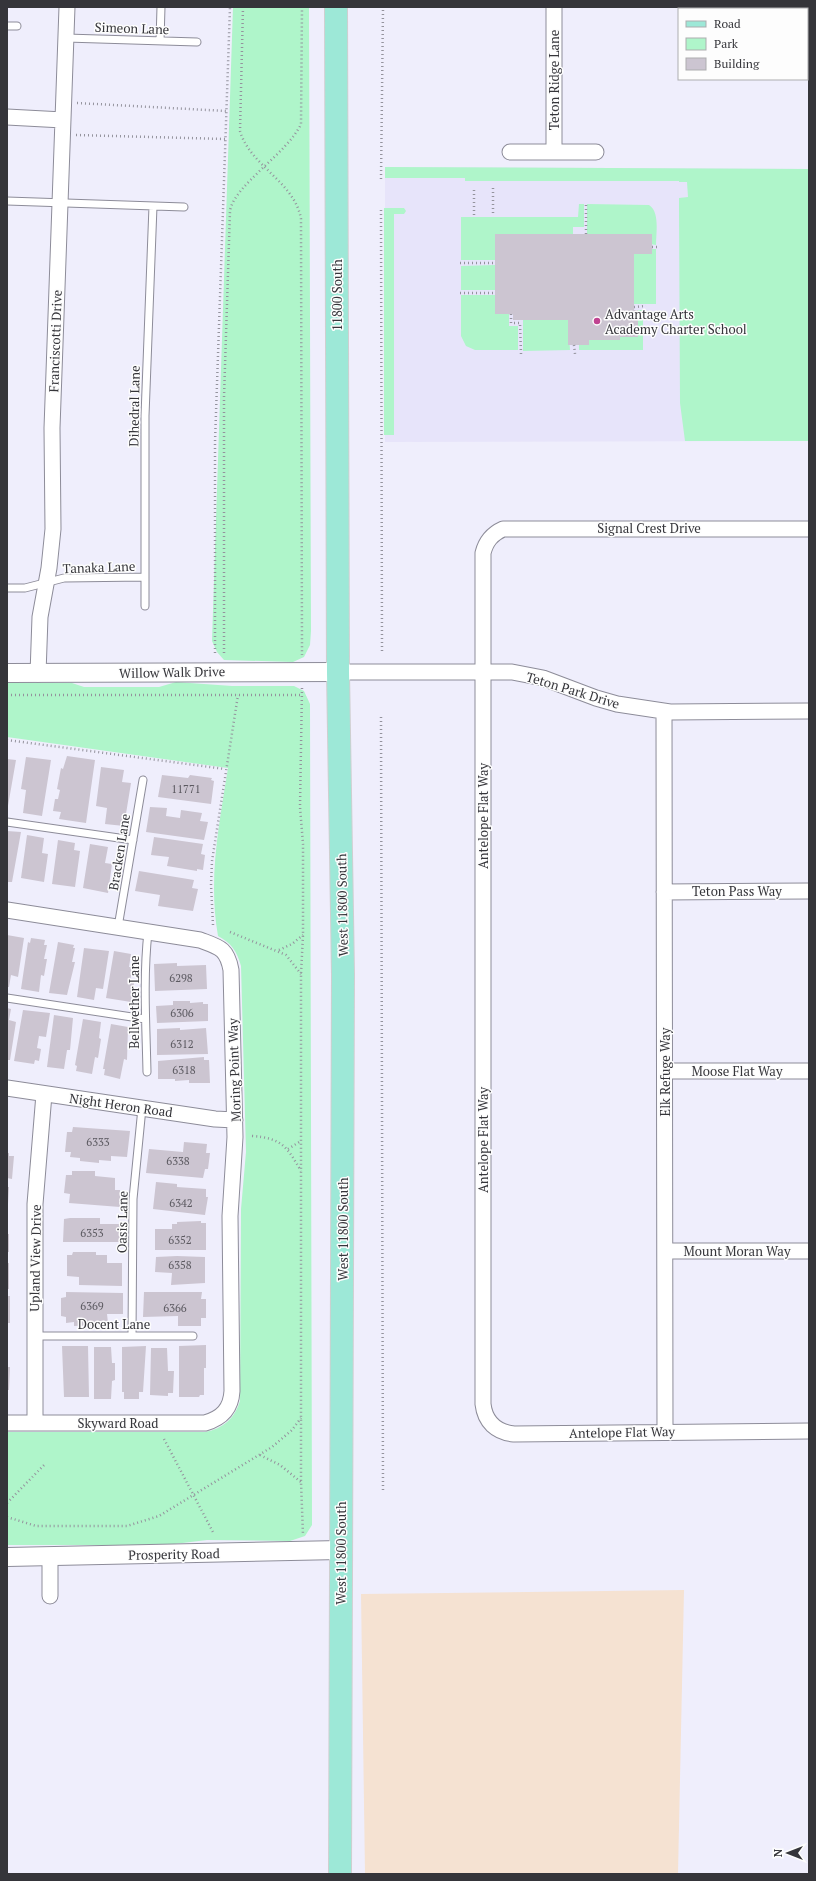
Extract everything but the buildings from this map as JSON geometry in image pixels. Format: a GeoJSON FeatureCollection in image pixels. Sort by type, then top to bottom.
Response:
{"type":"FeatureCollection","features":[{"type":"Feature","properties":{"kind":"main road","name":"11800 South"},"geometry":{"type":"LineString","coordinates":[[336,7],[338,583]]}},
{"type":"Feature","properties":{"kind":"main road","name":"West 11800 South"},"geometry":{"type":"LineString","coordinates":[[338,583],[343,974],[344,1262],[340,1550],[340,1874]]}},
{"type":"Feature","properties":{"kind":"street","name":"Franciscotti Drive"},"geometry":{"type":"LineString","coordinates":[[38,674],[38,637],[49,568],[53,530],[52,428],[67,7]]}},
{"type":"Feature","properties":{"kind":"street","name":"Teton Ridge Lane"},"geometry":{"type":"LineString","coordinates":[[554,7],[554,152]]}},
{"type":"Feature","properties":{"kind":"street"},"geometry":{"type":"LineString","coordinates":[[7,117],[63,120]]}},
{"type":"Feature","properties":{"kind":"street"},"geometry":{"type":"LineString","coordinates":[[510,152],[596,152]]}},
{"type":"Feature","properties":{"kind":"street","name":"Signal Crest Drive"},"geometry":{"type":"LineString","coordinates":[[491,536],[503,529],[510,528],[809,529]]}},
{"type":"Feature","properties":{"kind":"street","name":"Antelope Flat Way"},"geometry":{"type":"LineString","coordinates":[[491,536],[484,546],[483,553],[482,671],[484,1411],[491,1424],[507,1433],[809,1431]]}},
{"type":"Feature","properties":{"kind":"street","name":"Teton Park Drive"},"geometry":{"type":"LineString","coordinates":[[338,672],[482,671],[527,674],[543,678],[617,704],[664,712],[809,711]]}},
{"type":"Feature","properties":{"kind":"street","name":"Willow Walk Drive"},"geometry":{"type":"LineString","coordinates":[[7,673],[338,672]]}},
{"type":"Feature","properties":{"kind":"street","name":"Elk Refuge Way"},"geometry":{"type":"LineString","coordinates":[[664,712],[665,1432]]}},
{"type":"Feature","properties":{"kind":"street","name":"Teton Pass Way"},"geometry":{"type":"LineString","coordinates":[[664,892],[809,891]]}},
{"type":"Feature","properties":{"kind":"street","name":"Moring Point Way"},"geometry":{"type":"LineString","coordinates":[[7,910],[200,940],[219,947],[224,951],[229,959],[231,970],[235,1120],[230,1216],[232,1391],[226,1412]]}},
{"type":"Feature","properties":{"kind":"street","name":"Moose Flat Way"},"geometry":{"type":"LineString","coordinates":[[665,1071],[809,1071]]}},
{"type":"Feature","properties":{"kind":"street","name":"Night Heron Road"},"geometry":{"type":"LineString","coordinates":[[7,1088],[235,1120]]}},
{"type":"Feature","properties":{"kind":"street","name":"Upland View Drive"},"geometry":{"type":"LineString","coordinates":[[35,1422],[36,1204],[44,1094]]}},
{"type":"Feature","properties":{"kind":"street","name":"Mount Moran Way"},"geometry":{"type":"LineString","coordinates":[[665,1252],[809,1251]]}},
{"type":"Feature","properties":{"kind":"street","name":"Skyward Road"},"geometry":{"type":"LineString","coordinates":[[7,1423],[205,1423],[220,1417],[226,1412]]}},
{"type":"Feature","properties":{"kind":"street","name":"Prosperity Road"},"geometry":{"type":"LineString","coordinates":[[7,1557],[340,1550]]}},
{"type":"Feature","properties":{"kind":"street"},"geometry":{"type":"LineString","coordinates":[[50,1557],[50,1596]]}},
{"type":"Feature","properties":{"kind":"lane"},"geometry":{"type":"LineString","coordinates":[[160,41],[161,7]]}},
{"type":"Feature","properties":{"kind":"lane"},"geometry":{"type":"LineString","coordinates":[[7,26],[16,26]]}},
{"type":"Feature","properties":{"kind":"lane","name":"Simeon Lane"},"geometry":{"type":"LineString","coordinates":[[66,38],[196,42]]}},
{"type":"Feature","properties":{"kind":"lane"},"geometry":{"type":"LineString","coordinates":[[7,201],[184,207]]}},
{"type":"Feature","properties":{"kind":"lane","name":"Dihedral Lane"},"geometry":{"type":"LineString","coordinates":[[145,606],[145,416],[153,206]]}},
{"type":"Feature","properties":{"kind":"lane","name":"Tanaka Lane"},"geometry":{"type":"LineString","coordinates":[[7,588],[25,588],[64,578],[145,577]]}},
{"type":"Feature","properties":{"kind":"lane","name":"Bracken Lane"},"geometry":{"type":"LineString","coordinates":[[118,927],[142,780]]}},
{"type":"Feature","properties":{"kind":"lane"},"geometry":{"type":"LineString","coordinates":[[7,822],[133,840]]}},
{"type":"Feature","properties":{"kind":"lane","name":"Bellwether Lane"},"geometry":{"type":"LineString","coordinates":[[147,1072],[145,1019],[146,949],[148,932]]}},
{"type":"Feature","properties":{"kind":"lane"},"geometry":{"type":"LineString","coordinates":[[7,998],[145,1019]]}},
{"type":"Feature","properties":{"kind":"lane","name":"Oasis Lane"},"geometry":{"type":"LineString","coordinates":[[132,1336],[133,1199],[142,1108]]}},
{"type":"Feature","properties":{"kind":"lane","name":"Docent Lane"},"geometry":{"type":"LineString","coordinates":[[35,1336],[193,1336]]}},
{"type":"Feature","properties":{"kind":"path"},"geometry":{"type":"LineString","coordinates":[[215,653],[215,442],[230,7]]}},
{"type":"Feature","properties":{"kind":"path"},"geometry":{"type":"LineString","coordinates":[[243,7],[240,131],[246,146],[293,197],[300,210],[302,219],[302,653]]}},
{"type":"Feature","properties":{"kind":"path"},"geometry":{"type":"LineString","coordinates":[[224,653],[224,390],[230,211],[236,196],[293,139],[302,124],[302,7]]}},
{"type":"Feature","properties":{"kind":"path"},"geometry":{"type":"LineString","coordinates":[[382,8],[382,179]]}},
{"type":"Feature","properties":{"kind":"path"},"geometry":{"type":"LineString","coordinates":[[75,102],[81,104],[226,110]]}},
{"type":"Feature","properties":{"kind":"path"},"geometry":{"type":"LineString","coordinates":[[74,136],[83,134],[225,139]]}},
{"type":"Feature","properties":{"kind":"path"},"geometry":{"type":"LineString","coordinates":[[474,187],[474,215]]}},
{"type":"Feature","properties":{"kind":"path"},"geometry":{"type":"LineString","coordinates":[[493,188],[493,215]]}},
{"type":"Feature","properties":{"kind":"path"},"geometry":{"type":"LineString","coordinates":[[586,202],[586,234]]}},
{"type":"Feature","properties":{"kind":"path"},"geometry":{"type":"LineString","coordinates":[[381,210],[382,652]]}},
{"type":"Feature","properties":{"kind":"path"},"geometry":{"type":"LineString","coordinates":[[652,247],[659,247]]}},
{"type":"Feature","properties":{"kind":"path"},"geometry":{"type":"LineString","coordinates":[[460,262],[495,263]]}},
{"type":"Feature","properties":{"kind":"path"},"geometry":{"type":"LineString","coordinates":[[460,293],[495,293]]}},
{"type":"Feature","properties":{"kind":"path"},"geometry":{"type":"LineString","coordinates":[[634,307],[646,306]]}},
{"type":"Feature","properties":{"kind":"path"},"geometry":{"type":"LineString","coordinates":[[511,314],[511,323],[520,323],[521,354]]}},
{"type":"Feature","properties":{"kind":"path"},"geometry":{"type":"LineString","coordinates":[[574,345],[575,354]]}},
{"type":"Feature","properties":{"kind":"path"},"geometry":{"type":"LineString","coordinates":[[302,689],[300,807],[303,844],[301,1482],[302,1534],[305,1536]]}},
{"type":"Feature","properties":{"kind":"path"},"geometry":{"type":"LineString","coordinates":[[7,695],[301,695]]}},
{"type":"Feature","properties":{"kind":"path"},"geometry":{"type":"LineString","coordinates":[[213,925],[211,885],[212,861],[225,770],[238,695]]}},
{"type":"Feature","properties":{"kind":"path"},"geometry":{"type":"LineString","coordinates":[[381,717],[383,1493]]}},
{"type":"Feature","properties":{"kind":"path"},"geometry":{"type":"LineString","coordinates":[[7,740],[225,770]]}},
{"type":"Feature","properties":{"kind":"path"},"geometry":{"type":"LineString","coordinates":[[230,932],[278,951],[292,960],[302,974]]}},
{"type":"Feature","properties":{"kind":"path"},"geometry":{"type":"LineString","coordinates":[[278,951],[292,944],[303,935]]}},
{"type":"Feature","properties":{"kind":"path"},"geometry":{"type":"LineString","coordinates":[[252,1136],[270,1138],[288,1149],[302,1171]]}},
{"type":"Feature","properties":{"kind":"path"},"geometry":{"type":"LineString","coordinates":[[288,1149],[301,1141]]}},
{"type":"Feature","properties":{"kind":"path"},"geometry":{"type":"LineString","coordinates":[[7,1517],[36,1526],[127,1526],[159,1516],[282,1440],[301,1418]]}},
{"type":"Feature","properties":{"kind":"path"},"geometry":{"type":"LineString","coordinates":[[164,1439],[214,1534]]}},
{"type":"Feature","properties":{"kind":"path"},"geometry":{"type":"LineString","coordinates":[[259,1455],[280,1465],[301,1482]]}},
{"type":"Feature","properties":{"kind":"path"},"geometry":{"type":"LineString","coordinates":[[7,1503],[46,1463]]}},
{"type":"Feature","properties":{"kind":"shaded area","name":"Advantage Arts Academy Charter School"},"geometry":{"type":"Polygon","coordinates":[[[385,167],[809,169],[809,441],[385,442],[385,167]]]}},
{"type":"Feature","properties":{"kind":"shaded area"},"geometry":{"type":"Polygon","coordinates":[[[684,1590],[678,1874],[365,1874],[361,1594],[684,1590]]]}},
{"type":"Feature","properties":{"kind":"green space"},"geometry":{"type":"Polygon","coordinates":[[[233,7],[309,7],[311,631],[310,645],[304,657],[293,662],[224,660],[217,652],[212,641],[233,7]]]}},
{"type":"Feature","properties":{"kind":"green space"},"geometry":{"type":"Polygon","coordinates":[[[385,167],[809,169],[809,441],[685,441],[680,403],[679,198],[688,197],[687,182],[465,181],[465,178],[385,178],[385,167]]]}},
{"type":"Feature","properties":{"kind":"green space"},"geometry":{"type":"Polygon","coordinates":[[[579,204],[584,204],[584,227],[573,227],[573,234],[495,260],[461,260],[461,217],[578,217],[579,204]]]}},
{"type":"Feature","properties":{"kind":"green space"},"geometry":{"type":"Polygon","coordinates":[[[587,204],[649,205],[655,213],[656,218],[656,245],[587,234],[587,204]]]}},
{"type":"Feature","properties":{"kind":"green space"},"geometry":{"type":"Polygon","coordinates":[[[384,208],[404,208],[406,211],[404,214],[394,214],[394,435],[384,435],[384,208]]]}},
{"type":"Feature","properties":{"kind":"green space"},"geometry":{"type":"Polygon","coordinates":[[[656,249],[656,304],[634,304],[634,254],[656,249]]]}},
{"type":"Feature","properties":{"kind":"green space"},"geometry":{"type":"Polygon","coordinates":[[[495,265],[495,290],[461,290],[461,266],[495,265]]]}},
{"type":"Feature","properties":{"kind":"green space"},"geometry":{"type":"Polygon","coordinates":[[[461,295],[495,295],[509,314],[509,326],[518,326],[518,350],[475,350],[466,346],[461,336],[461,295]]]}},
{"type":"Feature","properties":{"kind":"green space"},"geometry":{"type":"Polygon","coordinates":[[[638,310],[643,310],[643,350],[579,350],[579,345],[589,345],[589,340],[620,340],[620,337],[638,337],[638,310]]]}},
{"type":"Feature","properties":{"kind":"green space"},"geometry":{"type":"Polygon","coordinates":[[[523,320],[568,320],[570,350],[523,351],[523,320]]]}},
{"type":"Feature","properties":{"kind":"green space"},"geometry":{"type":"Polygon","coordinates":[[[176,682],[232,686],[294,686],[304,691],[310,704],[312,1525],[305,1536],[290,1541],[207,1540],[166,1545],[7,1545],[7,1432],[205,1432],[211,1431],[227,1422],[235,1413],[240,1401],[241,1209],[246,1152],[241,966],[238,956],[233,948],[218,936],[214,894],[214,873],[218,831],[228,768],[7,737],[7,683],[72,683],[84,687],[159,687],[176,682]]]}},
{"type":"Feature","properties":{"kind":"place","name":"Advantage Arts Academy Charter School"},"geometry":{"type":"Point","coordinates":[597,321]}}]}
